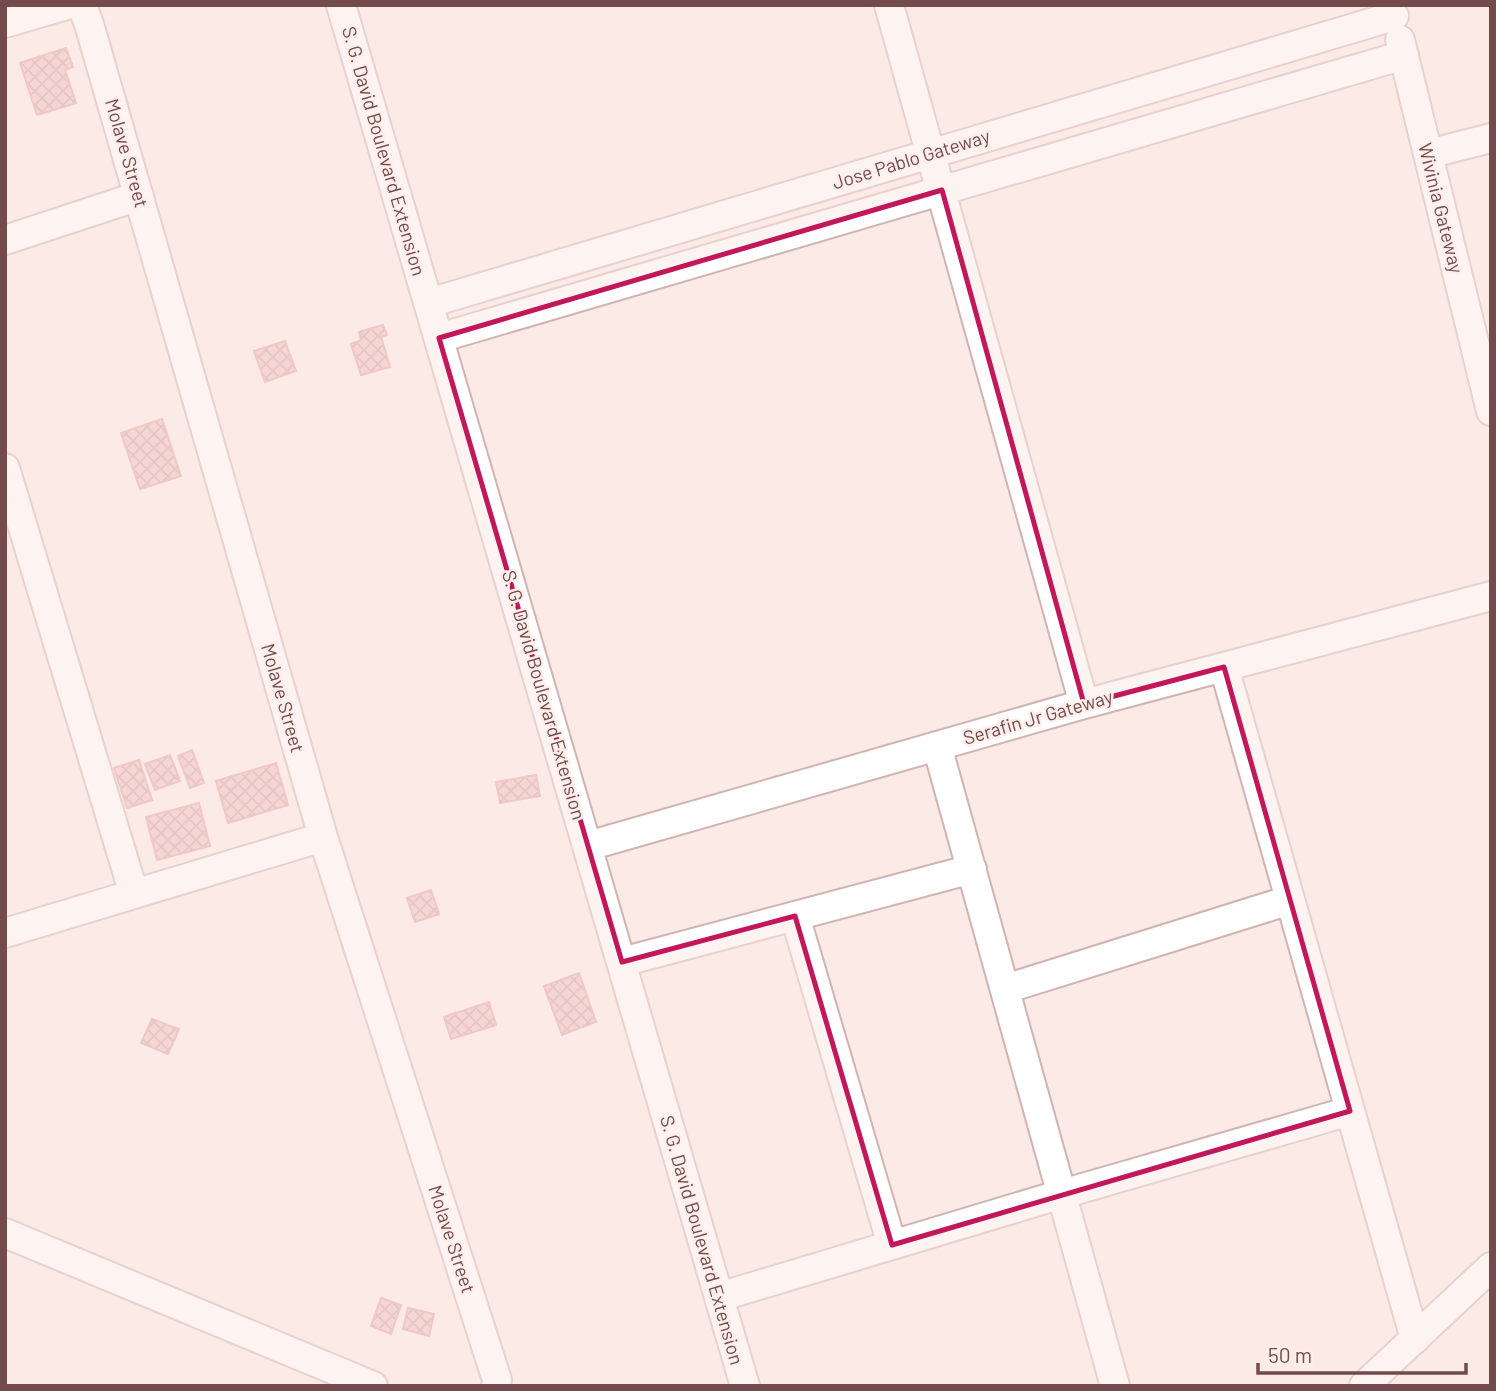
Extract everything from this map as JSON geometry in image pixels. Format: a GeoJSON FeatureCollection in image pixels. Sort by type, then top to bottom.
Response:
{"type":"FeatureCollection","features":[{"type":"Feature","properties":{"kind":"street"},"geometry":{"type":"LineString","coordinates":[[5,23],[67,5]]}},
{"type":"Feature","properties":{"kind":"street","name":"Molave Street"},"geometry":{"type":"LineString","coordinates":[[82,5],[323,837],[497,1380],[496,1386]]}},
{"type":"Feature","properties":{"kind":"street","name":"S. G. David Boulevard Extension"},"geometry":{"type":"LineString","coordinates":[[341,5],[745,1386]]}},
{"type":"Feature","properties":{"kind":"street"},"geometry":{"type":"LineString","coordinates":[[890,5],[1084,704]]}},
{"type":"Feature","properties":{"kind":"street","name":"Jose Pablo Gateway"},"geometry":{"type":"LineString","coordinates":[[429,303],[1393,11]]}},
{"type":"Feature","properties":{"kind":"street","name":"Wivinia Gateway"},"geometry":{"type":"LineString","coordinates":[[1393,11],[1491,411]]}},
{"type":"Feature","properties":{"kind":"street","name":"Jose Pablo Gateway"},"geometry":{"type":"LineString","coordinates":[[439,338],[1404,55]]}},
{"type":"Feature","properties":{"kind":"street"},"geometry":{"type":"LineString","coordinates":[[1428,154],[1491,138]]}},
{"type":"Feature","properties":{"kind":"street"},"geometry":{"type":"LineString","coordinates":[[5,240],[139,196]]}},
{"type":"Feature","properties":{"kind":"street"},"geometry":{"type":"LineString","coordinates":[[5,468],[134,894]]}},
{"type":"Feature","properties":{"kind":"street","name":"Serafin Jr Gateway"},"geometry":{"type":"LineString","coordinates":[[588,846],[1084,704],[1491,596]]}},
{"type":"Feature","properties":{"kind":"street"},"geometry":{"type":"LineString","coordinates":[[1224,667],[1415,1339]]}},
{"type":"Feature","properties":{"kind":"street"},"geometry":{"type":"LineString","coordinates":[[937,746],[1115,1386]]}},
{"type":"Feature","properties":{"kind":"street"},"geometry":{"type":"LineString","coordinates":[[5,933],[323,837]]}},
{"type":"Feature","properties":{"kind":"street"},"geometry":{"type":"LineString","coordinates":[[622,962],[972,869]]}},
{"type":"Feature","properties":{"kind":"street"},"geometry":{"type":"LineString","coordinates":[[1005,989],[1290,900]]}},
{"type":"Feature","properties":{"kind":"street"},"geometry":{"type":"LineString","coordinates":[[795,916],[892,1245]]}},
{"type":"Feature","properties":{"kind":"street"},"geometry":{"type":"LineString","coordinates":[[719,1297],[1350,1111]]}},
{"type":"Feature","properties":{"kind":"street"},"geometry":{"type":"LineString","coordinates":[[5,1233],[373,1386]]}},
{"type":"Feature","properties":{"kind":"street"},"geometry":{"type":"LineString","coordinates":[[1364,1386],[1491,1267]]}},
{"type":"Feature","properties":{"kind":"highlighted area"},"geometry":{"type":"Polygon","coordinates":[[[942,190],[1084,704],[1224,667],[1350,1111],[892,1245],[795,916],[622,962],[439,338],[942,190]]]}},
{"type":"Feature","properties":{"kind":"building"},"geometry":{"type":"Polygon","coordinates":[[[66,48],[73,67],[65,70],[76,103],[37,115],[20,63],[66,48]]]}},
{"type":"Feature","properties":{"kind":"building"},"geometry":{"type":"Polygon","coordinates":[[[383,325],[387,335],[381,337],[390,367],[361,375],[351,344],[361,340],[359,332],[383,325]]]}},
{"type":"Feature","properties":{"kind":"building"},"geometry":{"type":"Polygon","coordinates":[[[285,341],[296,371],[265,382],[254,351],[285,341]]]}},
{"type":"Feature","properties":{"kind":"building"},"geometry":{"type":"Polygon","coordinates":[[[162,419],[181,476],[140,489],[121,433],[162,419]]]}},
{"type":"Feature","properties":{"kind":"building"},"geometry":{"type":"Polygon","coordinates":[[[192,750],[204,783],[190,788],[178,756],[192,750]]]}},
{"type":"Feature","properties":{"kind":"building"},"geometry":{"type":"Polygon","coordinates":[[[170,755],[180,781],[155,790],[145,764],[170,755]]]}},
{"type":"Feature","properties":{"kind":"building"},"geometry":{"type":"Polygon","coordinates":[[[139,760],[152,800],[127,808],[114,768],[139,760]]]}},
{"type":"Feature","properties":{"kind":"building"},"geometry":{"type":"Polygon","coordinates":[[[276,763],[288,805],[228,823],[216,781],[276,763]]]}},
{"type":"Feature","properties":{"kind":"building"},"geometry":{"type":"Polygon","coordinates":[[[536,775],[540,796],[500,803],[496,782],[536,775]]]}},
{"type":"Feature","properties":{"kind":"building"},"geometry":{"type":"Polygon","coordinates":[[[199,803],[210,846],[157,860],[146,817],[199,803]]]}},
{"type":"Feature","properties":{"kind":"building"},"geometry":{"type":"Polygon","coordinates":[[[431,890],[439,914],[415,922],[407,898],[431,890]]]}},
{"type":"Feature","properties":{"kind":"building"},"geometry":{"type":"Polygon","coordinates":[[[579,973],[596,1022],[562,1035],[544,986],[579,973]]]}},
{"type":"Feature","properties":{"kind":"building"},"geometry":{"type":"Polygon","coordinates":[[[489,1002],[496,1025],[451,1039],[444,1017],[489,1002]]]}},
{"type":"Feature","properties":{"kind":"building"},"geometry":{"type":"Polygon","coordinates":[[[152,1019],[179,1029],[168,1054],[141,1043],[152,1019]]]}},
{"type":"Feature","properties":{"kind":"building"},"geometry":{"type":"Polygon","coordinates":[[[381,1298],[401,1305],[391,1334],[371,1326],[381,1298]]]}},
{"type":"Feature","properties":{"kind":"building"},"geometry":{"type":"Polygon","coordinates":[[[408,1308],[434,1314],[429,1336],[403,1329],[408,1308]]]}}]}
